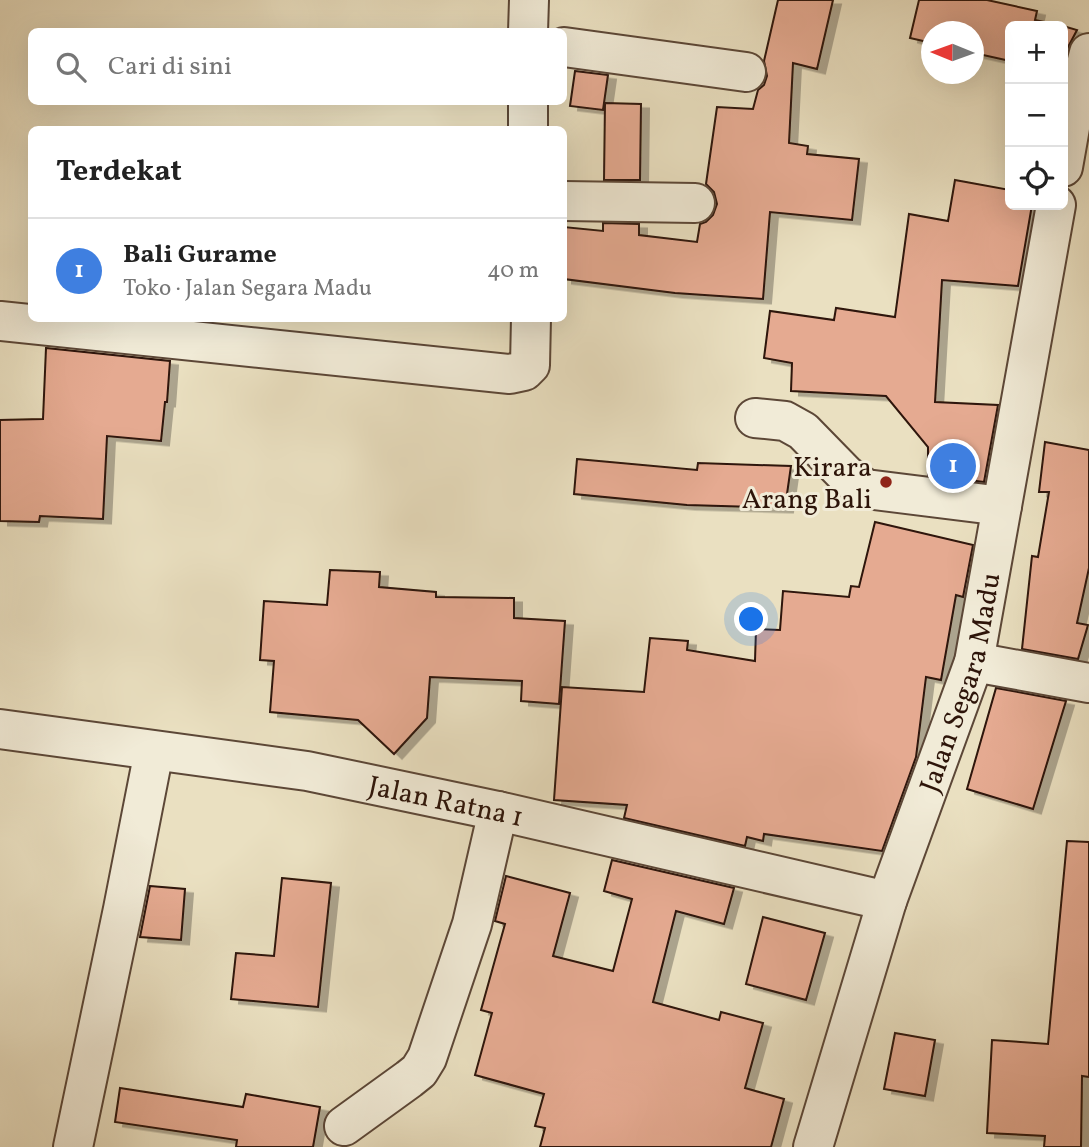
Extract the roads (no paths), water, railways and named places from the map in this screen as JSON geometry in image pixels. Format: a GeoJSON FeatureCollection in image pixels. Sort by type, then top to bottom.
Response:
{"type":"FeatureCollection","features":[{"type":"Feature","properties":{"kind":"street"},"geometry":{"type":"LineString","coordinates":[[528,0],[528,28]]}},
{"type":"Feature","properties":{"kind":"street"},"geometry":{"type":"LineString","coordinates":[[567,47],[746,72]]}},
{"type":"Feature","properties":{"kind":"street"},"geometry":{"type":"LineString","coordinates":[[1067,147],[1089,52]]}},
{"type":"Feature","properties":{"kind":"street"},"geometry":{"type":"LineString","coordinates":[[528,105],[528,126]]}},
{"type":"Feature","properties":{"kind":"street"},"geometry":{"type":"LineString","coordinates":[[567,201],[695,203]]}},
{"type":"Feature","properties":{"kind":"street","name":"Jalan Segara Madu"},"geometry":{"type":"LineString","coordinates":[[813,1147],[887,901],[974,662],[1055,210]]}},
{"type":"Feature","properties":{"kind":"street"},"geometry":{"type":"LineString","coordinates":[[0,321],[510,374],[524,371],[530,365],[531,322]]}},
{"type":"Feature","properties":{"kind":"street"},"geometry":{"type":"LineString","coordinates":[[755,418],[785,421],[803,432],[846,475],[866,489],[1002,506]]}},
{"type":"Feature","properties":{"kind":"street"},"geometry":{"type":"LineString","coordinates":[[974,662],[1089,683]]}},
{"type":"Feature","properties":{"kind":"street","name":"Jalan Ratna 1"},"geometry":{"type":"LineString","coordinates":[[0,729],[307,771],[498,811],[887,901]]}},
{"type":"Feature","properties":{"kind":"street"},"geometry":{"type":"LineString","coordinates":[[73,1147],[154,751]]}},
{"type":"Feature","properties":{"kind":"street"},"geometry":{"type":"LineString","coordinates":[[344,1126],[410,1079],[427,1058],[472,924],[498,811]]}},
{"type":"Feature","properties":{"kind":"place","name":"Bali Gurame"},"geometry":{"type":"Point","coordinates":[953,466]}},
{"type":"Feature","properties":{"kind":"place","name":"Kirara Arang Bali"},"geometry":{"type":"Point","coordinates":[886,482]}}]}
